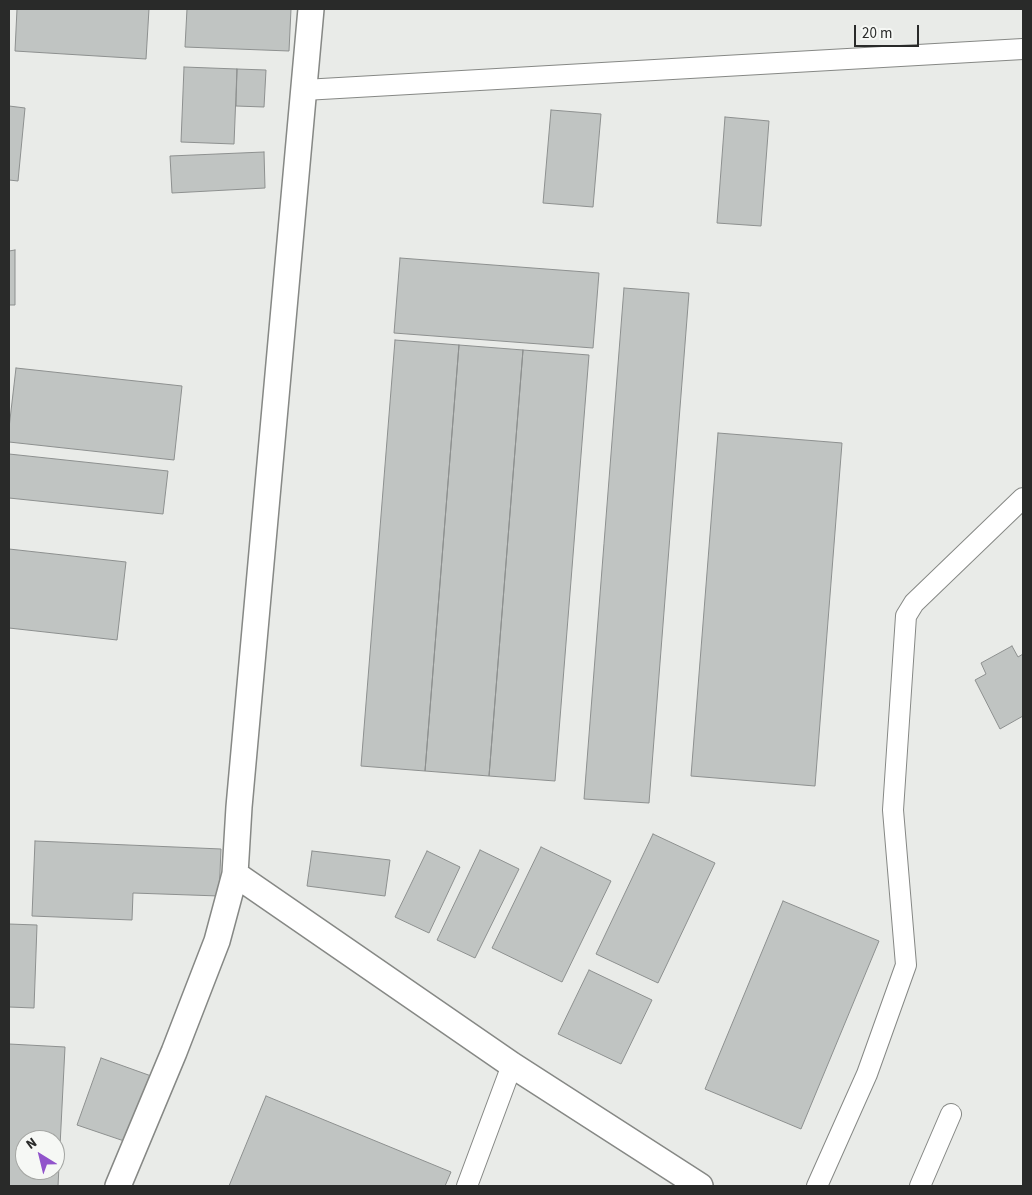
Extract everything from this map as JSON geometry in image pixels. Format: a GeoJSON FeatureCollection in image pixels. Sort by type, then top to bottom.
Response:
{"type":"FeatureCollection","features":[{"type":"Feature","properties":{"kind":"street"},"geometry":{"type":"LineString","coordinates":[[118,1186],[174,1052],[217,941],[235,874],[239,807],[311,9]]}},
{"type":"Feature","properties":{"kind":"street"},"geometry":{"type":"LineString","coordinates":[[304,90],[1023,49]]}},
{"type":"Feature","properties":{"kind":"street"},"geometry":{"type":"LineString","coordinates":[[817,1186],[867,1074],[906,965],[893,810],[906,616],[914,603],[1023,498]]}},
{"type":"Feature","properties":{"kind":"street"},"geometry":{"type":"LineString","coordinates":[[235,874],[512,1066],[700,1186]]}},
{"type":"Feature","properties":{"kind":"street"},"geometry":{"type":"LineString","coordinates":[[467,1186],[512,1066]]}},
{"type":"Feature","properties":{"kind":"street"},"geometry":{"type":"LineString","coordinates":[[920,1186],[950,1114]]}},
{"type":"Feature","properties":{"kind":"building"},"geometry":{"type":"Polygon","coordinates":[[[17,9],[149,9],[146,59],[15,51],[17,9]]]}},
{"type":"Feature","properties":{"kind":"building"},"geometry":{"type":"Polygon","coordinates":[[[187,9],[291,9],[289,51],[185,47],[187,9]]]}},
{"type":"Feature","properties":{"kind":"building"},"geometry":{"type":"Polygon","coordinates":[[[184,67],[237,69],[234,144],[181,142],[184,67]]]}},
{"type":"Feature","properties":{"kind":"building"},"geometry":{"type":"Polygon","coordinates":[[[237,69],[266,70],[264,107],[236,106],[237,69]]]}},
{"type":"Feature","properties":{"kind":"building"},"geometry":{"type":"Polygon","coordinates":[[[9,106],[25,108],[18,181],[9,180],[9,106]]]}},
{"type":"Feature","properties":{"kind":"building"},"geometry":{"type":"Polygon","coordinates":[[[551,110],[601,114],[593,207],[543,203],[551,110]]]}},
{"type":"Feature","properties":{"kind":"building"},"geometry":{"type":"Polygon","coordinates":[[[725,117],[769,121],[761,226],[717,223],[725,117]]]}},
{"type":"Feature","properties":{"kind":"building"},"geometry":{"type":"Polygon","coordinates":[[[264,152],[265,188],[172,193],[170,156],[264,152]]]}},
{"type":"Feature","properties":{"kind":"building"},"geometry":{"type":"Polygon","coordinates":[[[15,250],[15,305],[9,305],[9,251],[15,250]]]}},
{"type":"Feature","properties":{"kind":"building"},"geometry":{"type":"Polygon","coordinates":[[[400,258],[599,273],[593,348],[394,333],[400,258]]]}},
{"type":"Feature","properties":{"kind":"building"},"geometry":{"type":"Polygon","coordinates":[[[624,288],[689,293],[649,803],[584,799],[624,288]]]}},
{"type":"Feature","properties":{"kind":"building"},"geometry":{"type":"Polygon","coordinates":[[[395,340],[459,345],[425,771],[361,766],[395,340]]]}},
{"type":"Feature","properties":{"kind":"building"},"geometry":{"type":"Polygon","coordinates":[[[459,345],[523,350],[489,776],[425,771],[459,345]]]}},
{"type":"Feature","properties":{"kind":"building"},"geometry":{"type":"Polygon","coordinates":[[[523,350],[589,355],[555,781],[489,776],[523,350]]]}},
{"type":"Feature","properties":{"kind":"building"},"geometry":{"type":"Polygon","coordinates":[[[16,368],[182,386],[174,460],[9,442],[16,368]]]}},
{"type":"Feature","properties":{"kind":"building"},"geometry":{"type":"Polygon","coordinates":[[[718,433],[842,443],[815,786],[691,776],[718,433]]]}},
{"type":"Feature","properties":{"kind":"building"},"geometry":{"type":"Polygon","coordinates":[[[9,454],[168,471],[163,514],[9,498],[9,454]]]}},
{"type":"Feature","properties":{"kind":"building"},"geometry":{"type":"Polygon","coordinates":[[[9,549],[126,562],[117,640],[9,628],[9,549]]]}},
{"type":"Feature","properties":{"kind":"building"},"geometry":{"type":"Polygon","coordinates":[[[1012,646],[1018,657],[1023,654],[1023,716],[1000,729],[975,680],[986,674],[981,663],[1012,646]]]}},
{"type":"Feature","properties":{"kind":"building"},"geometry":{"type":"Polygon","coordinates":[[[653,834],[715,863],[658,983],[596,954],[653,834]]]}},
{"type":"Feature","properties":{"kind":"building"},"geometry":{"type":"Polygon","coordinates":[[[35,841],[221,849],[219,896],[133,893],[132,920],[32,916],[35,841]]]}},
{"type":"Feature","properties":{"kind":"building"},"geometry":{"type":"Polygon","coordinates":[[[541,847],[611,881],[562,982],[492,948],[541,847]]]}},
{"type":"Feature","properties":{"kind":"building"},"geometry":{"type":"Polygon","coordinates":[[[480,850],[519,869],[475,958],[437,940],[480,850]]]}},
{"type":"Feature","properties":{"kind":"building"},"geometry":{"type":"Polygon","coordinates":[[[312,851],[390,860],[385,896],[307,886],[312,851]]]}},
{"type":"Feature","properties":{"kind":"building"},"geometry":{"type":"Polygon","coordinates":[[[427,851],[460,867],[429,933],[395,917],[427,851]]]}},
{"type":"Feature","properties":{"kind":"building"},"geometry":{"type":"Polygon","coordinates":[[[783,901],[879,941],[801,1129],[705,1089],[783,901]]]}},
{"type":"Feature","properties":{"kind":"building"},"geometry":{"type":"Polygon","coordinates":[[[9,924],[37,925],[34,1008],[9,1007],[9,924]]]}},
{"type":"Feature","properties":{"kind":"building"},"geometry":{"type":"Polygon","coordinates":[[[589,970],[652,1000],[621,1064],[558,1034],[589,970]]]}},
{"type":"Feature","properties":{"kind":"building"},"geometry":{"type":"Polygon","coordinates":[[[9,1044],[65,1047],[61,1130],[15,1130],[15,1180],[58,1180],[58,1186],[9,1186],[9,1044]]]}},
{"type":"Feature","properties":{"kind":"building"},"geometry":{"type":"Polygon","coordinates":[[[101,1058],[154,1077],[130,1143],[77,1125],[101,1058]]]}},
{"type":"Feature","properties":{"kind":"building"},"geometry":{"type":"Polygon","coordinates":[[[266,1096],[451,1172],[445,1186],[229,1186],[266,1096]]]}}]}
